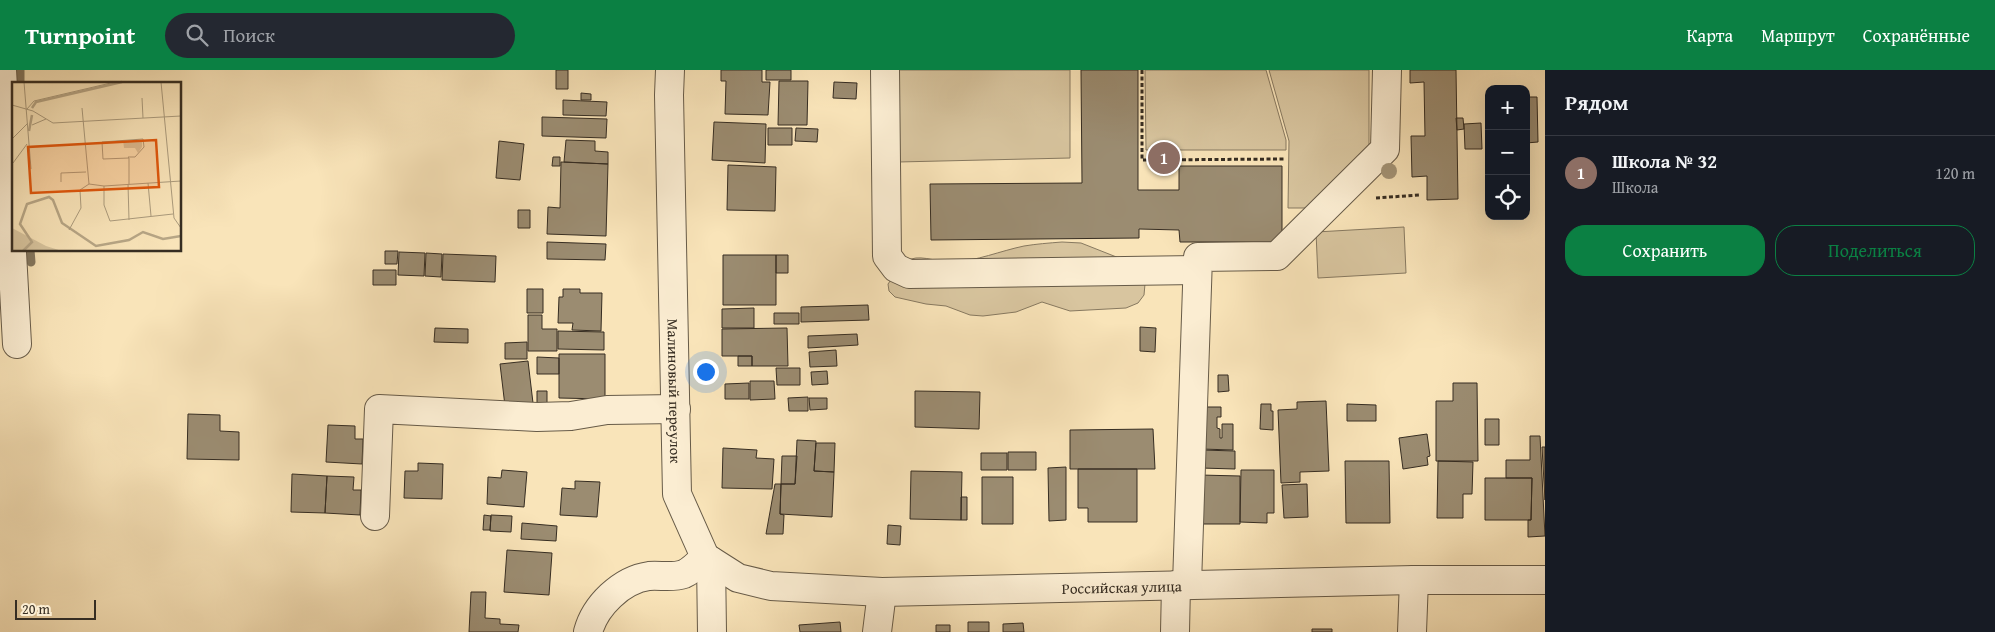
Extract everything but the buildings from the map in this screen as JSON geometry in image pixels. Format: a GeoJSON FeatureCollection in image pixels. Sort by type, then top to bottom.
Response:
{"type":"FeatureCollection","features":[{"type":"Feature","properties":{"kind":"street"},"geometry":{"type":"LineString","coordinates":[[2,70],[17,344]]}},
{"type":"Feature","properties":{"kind":"street","name":"Малиновый переулок"},"geometry":{"type":"LineString","coordinates":[[670,70],[669,105],[677,494],[708,559]]}},
{"type":"Feature","properties":{"kind":"street"},"geometry":{"type":"LineString","coordinates":[[885,70],[887,256],[896,268],[909,274],[1198,270]]}},
{"type":"Feature","properties":{"kind":"street"},"geometry":{"type":"LineString","coordinates":[[1175,632],[1182,585],[1198,257],[1277,256],[1385,149],[1387,70]]}},
{"type":"Feature","properties":{"kind":"street"},"geometry":{"type":"LineString","coordinates":[[375,516],[379,410],[537,417],[571,416],[607,410],[676,409]]}},
{"type":"Feature","properties":{"kind":"street"},"geometry":{"type":"LineString","coordinates":[[588,632],[598,610],[624,585],[648,576],[677,576],[686,573],[708,559],[712,632]]}},
{"type":"Feature","properties":{"kind":"street","name":"Российская улица"},"geometry":{"type":"LineString","coordinates":[[708,559],[738,578],[771,586],[882,592],[1414,580],[1545,580]]}},
{"type":"Feature","properties":{"kind":"street"},"geometry":{"type":"LineString","coordinates":[[1412,632],[1414,580]]}},
{"type":"Feature","properties":{"kind":"street"},"geometry":{"type":"LineString","coordinates":[[877,632],[882,592]]}},
{"type":"Feature","properties":{"kind":"path"},"geometry":{"type":"LineString","coordinates":[[1142,70],[1142,160],[1284,159]]}},
{"type":"Feature","properties":{"kind":"shaded area"},"geometry":{"type":"Polygon","coordinates":[[[899,70],[1070,70],[1070,158],[898,162],[899,70]]]}},
{"type":"Feature","properties":{"kind":"shaded area"},"geometry":{"type":"Polygon","coordinates":[[[1145,70],[1266,70],[1286,140],[1286,150],[1146,150],[1145,70]]]}},
{"type":"Feature","properties":{"kind":"shaded area"},"geometry":{"type":"Polygon","coordinates":[[[1269,70],[1369,70],[1369,150],[1309,208],[1288,208],[1289,141],[1269,70]]]}},
{"type":"Feature","properties":{"kind":"shaded area"},"geometry":{"type":"Polygon","coordinates":[[[1404,227],[1406,273],[1318,278],[1316,232],[1404,227]]]}},
{"type":"Feature","properties":{"kind":"shaded area"},"geometry":{"type":"Polygon","coordinates":[[[1062,242],[1081,243],[1119,258],[1145,284],[1144,295],[1138,303],[1126,308],[1070,311],[1042,302],[1016,312],[983,316],[970,315],[946,306],[926,304],[895,297],[889,291],[888,284],[901,267],[911,259],[921,258],[948,262],[962,261],[1024,246],[1062,242]]]}},
{"type":"Feature","properties":{"kind":"waterway"},"geometry":{"type":"LineString","coordinates":[[20,70],[20,82]]}},
{"type":"Feature","properties":{"kind":"waterway"},"geometry":{"type":"LineString","coordinates":[[30,251],[31,262]]}},
{"type":"Feature","properties":{"kind":"place","name":"Школа № 32"},"geometry":{"type":"Point","coordinates":[1164,158]}}]}
